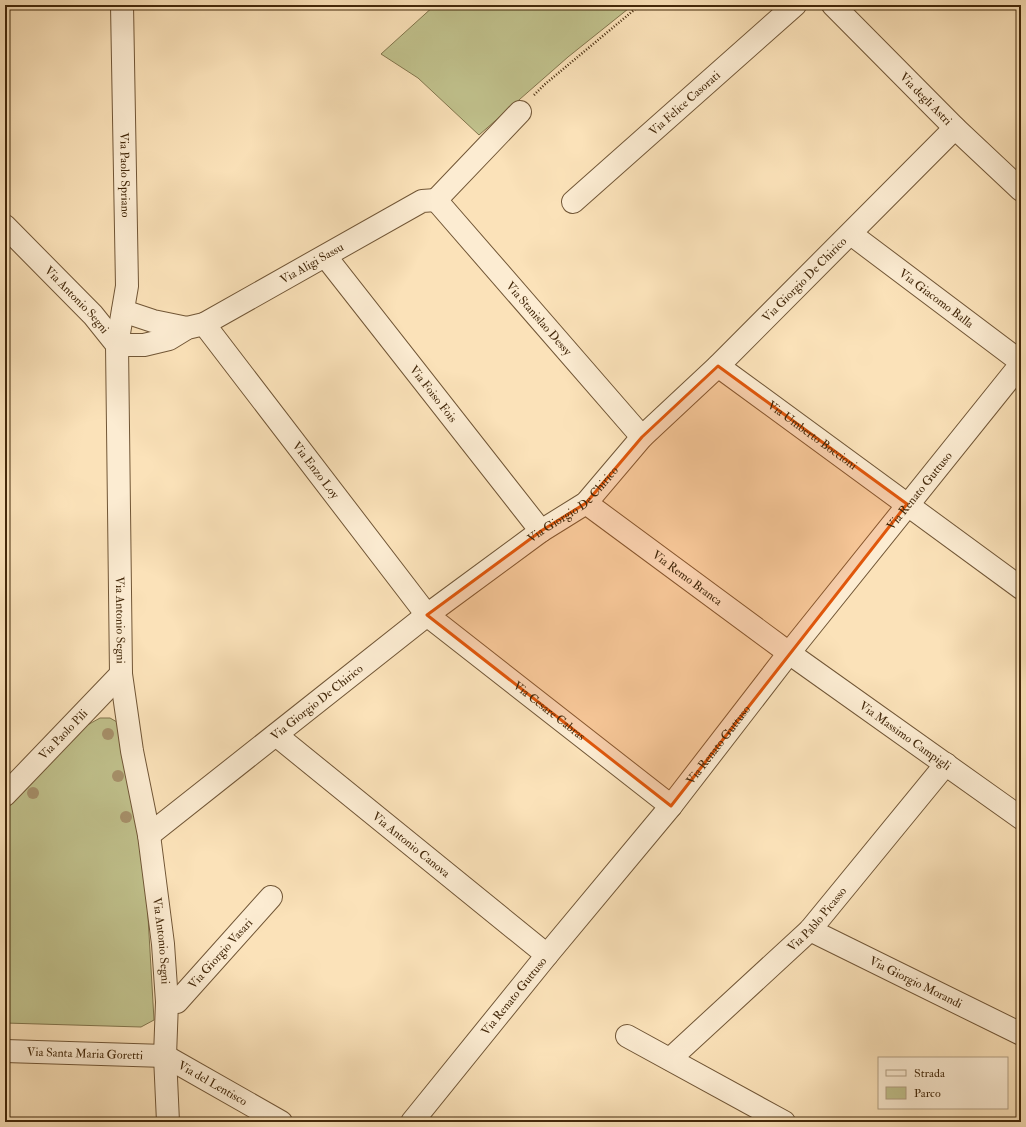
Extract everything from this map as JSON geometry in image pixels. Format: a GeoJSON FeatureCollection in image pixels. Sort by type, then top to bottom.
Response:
{"type":"FeatureCollection","features":[{"type":"Feature","properties":{"kind":"street","name":"Via Paolo Spriano"},"geometry":{"type":"LineString","coordinates":[[117,345],[127,286],[122,5]]}},
{"type":"Feature","properties":{"kind":"street","name":"Via Felice Casorati"},"geometry":{"type":"LineString","coordinates":[[573,202],[795,5]]}},
{"type":"Feature","properties":{"kind":"street","name":"Via degli Astri"},"geometry":{"type":"LineString","coordinates":[[833,5],[955,128],[1021,190]]}},
{"type":"Feature","properties":{"kind":"street"},"geometry":{"type":"LineString","coordinates":[[436,200],[520,112]]}},
{"type":"Feature","properties":{"kind":"street","name":"Via Giorgio De Chirico"},"geometry":{"type":"LineString","coordinates":[[150,835],[427,615],[542,531],[586,503],[642,437],[718,366],[852,234],[955,128]]}},
{"type":"Feature","properties":{"kind":"street","name":"Via Aligi Sassu"},"geometry":{"type":"LineString","coordinates":[[117,345],[144,345],[169,339],[326,257],[422,201],[436,200]]}},
{"type":"Feature","properties":{"kind":"street","name":"Via Stanislao Dessy"},"geometry":{"type":"LineString","coordinates":[[436,200],[642,437]]}},
{"type":"Feature","properties":{"kind":"street","name":"Via Antonio Segni"},"geometry":{"type":"LineString","coordinates":[[5,226],[94,315],[117,345],[122,674],[132,751],[150,835],[163,944],[167,1002],[165,1056],[168,1122]]}},
{"type":"Feature","properties":{"kind":"street","name":"Via Giacomo Balla"},"geometry":{"type":"LineString","coordinates":[[852,234],[1021,363]]}},
{"type":"Feature","properties":{"kind":"street","name":"Via Foiso Fois"},"geometry":{"type":"LineString","coordinates":[[326,257],[542,531]]}},
{"type":"Feature","properties":{"kind":"street"},"geometry":{"type":"LineString","coordinates":[[123,312],[153,322],[196,326]]}},
{"type":"Feature","properties":{"kind":"street","name":"Via Enzo Loy"},"geometry":{"type":"LineString","coordinates":[[196,326],[427,615]]}},
{"type":"Feature","properties":{"kind":"street","name":"Via Renato Guttuso"},"geometry":{"type":"LineString","coordinates":[[412,1122],[547,955],[671,806],[789,653],[1021,363]]}},
{"type":"Feature","properties":{"kind":"street","name":"Via Umberto Boccioni"},"geometry":{"type":"LineString","coordinates":[[718,366],[1021,588]]}},
{"type":"Feature","properties":{"kind":"street","name":"Via Remo Branca"},"geometry":{"type":"LineString","coordinates":[[586,503],[789,653]]}},
{"type":"Feature","properties":{"kind":"street","name":"Via Cesare Cabras"},"geometry":{"type":"LineString","coordinates":[[427,615],[671,806]]}},
{"type":"Feature","properties":{"kind":"street","name":"Via Massimo Campigli"},"geometry":{"type":"LineString","coordinates":[[789,653],[1021,818]]}},
{"type":"Feature","properties":{"kind":"street","name":"Via Paolo Pili"},"geometry":{"type":"LineString","coordinates":[[5,796],[122,674]]}},
{"type":"Feature","properties":{"kind":"street","name":"Via Antonio Canova"},"geometry":{"type":"LineString","coordinates":[[276,735],[547,955]]}},
{"type":"Feature","properties":{"kind":"street","name":"Via Pablo Picasso"},"geometry":{"type":"LineString","coordinates":[[670,1059],[810,930],[946,764]]}},
{"type":"Feature","properties":{"kind":"street","name":"Via Giorgio Vasari"},"geometry":{"type":"LineString","coordinates":[[167,1002],[177,1002],[271,897]]}},
{"type":"Feature","properties":{"kind":"street","name":"Via Giorgio Morandi"},"geometry":{"type":"LineString","coordinates":[[810,930],[1021,1034]]}},
{"type":"Feature","properties":{"kind":"street"},"geometry":{"type":"LineString","coordinates":[[626,1036],[784,1122]]}},
{"type":"Feature","properties":{"kind":"street","name":"Via Santa Maria Goretti"},"geometry":{"type":"LineString","coordinates":[[5,1051],[165,1056]]}},
{"type":"Feature","properties":{"kind":"street","name":"Via del Lentisco"},"geometry":{"type":"LineString","coordinates":[[165,1056],[281,1122]]}},
{"type":"Feature","properties":{"kind":"path"},"geometry":{"type":"LineString","coordinates":[[520,112],[544,84],[640,5]]}},
{"type":"Feature","properties":{"kind":"highlighted area"},"geometry":{"type":"Polygon","coordinates":[[[718,366],[907,504],[671,806],[427,615],[541,531],[586,503],[642,437],[718,366]]]}},
{"type":"Feature","properties":{"kind":"green space"},"geometry":{"type":"Polygon","coordinates":[[[435,5],[633,5],[568,57],[479,135],[418,78],[381,54],[435,5]]]}},
{"type":"Feature","properties":{"kind":"green space"},"geometry":{"type":"Polygon","coordinates":[[[100,718],[110,718],[117,722],[141,835],[146,882],[154,1020],[141,1027],[5,1023],[5,809],[82,728],[100,718]]]}}]}
